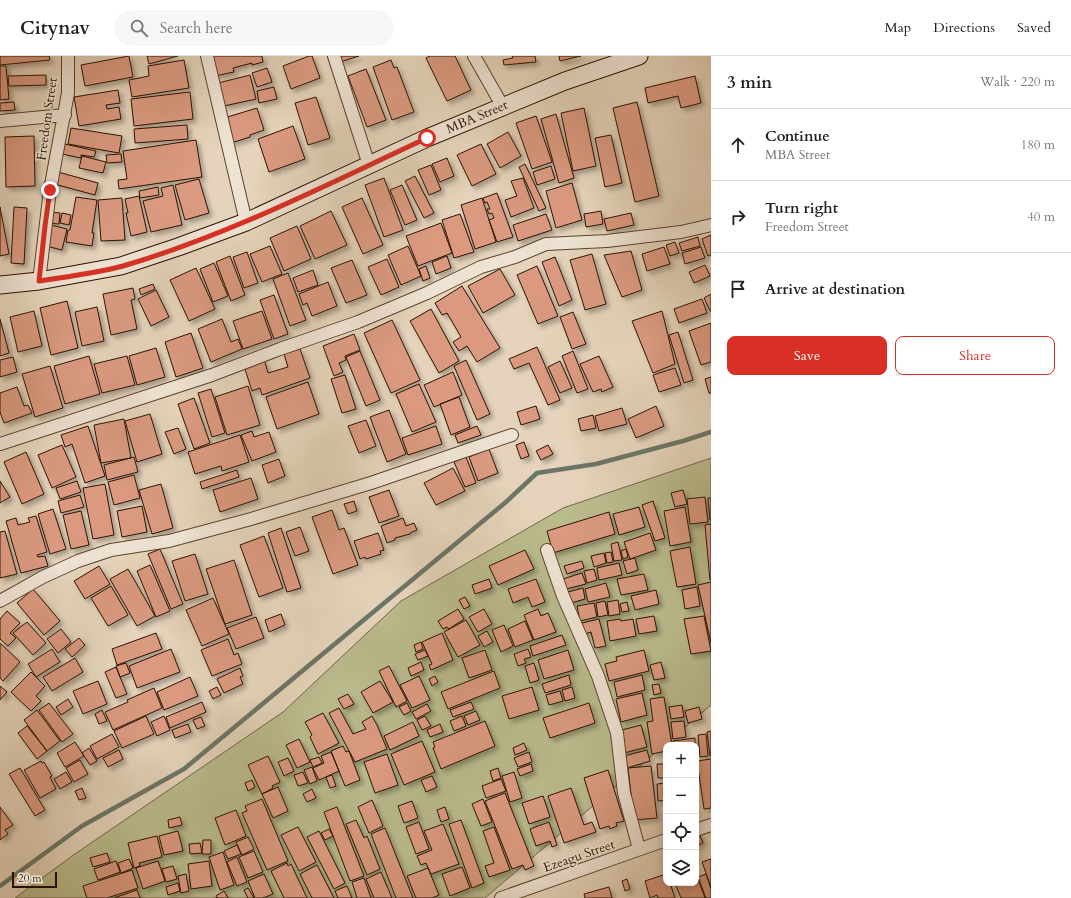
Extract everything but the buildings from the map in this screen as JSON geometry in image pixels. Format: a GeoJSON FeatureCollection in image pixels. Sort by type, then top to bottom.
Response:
{"type":"FeatureCollection","features":[{"type":"Feature","properties":{"kind":"street","name":"Freedom Street"},"geometry":{"type":"LineString","coordinates":[[39,281],[50,190],[68,93],[68,56]]}},
{"type":"Feature","properties":{"kind":"street"},"geometry":{"type":"LineString","coordinates":[[208,56],[246,222]]}},
{"type":"Feature","properties":{"kind":"street"},"geometry":{"type":"LineString","coordinates":[[334,56],[369,165]]}},
{"type":"Feature","properties":{"kind":"street"},"geometry":{"type":"LineString","coordinates":[[474,56],[503,107]]}},
{"type":"Feature","properties":{"kind":"street","name":"MBA Street"},"geometry":{"type":"LineString","coordinates":[[0,285],[39,281],[121,266],[178,248],[246,222],[427,138],[565,81],[639,56]]}},
{"type":"Feature","properties":{"kind":"street"},"geometry":{"type":"LineString","coordinates":[[0,121],[65,115]]}},
{"type":"Feature","properties":{"kind":"street"},"geometry":{"type":"LineString","coordinates":[[0,444],[212,375],[280,349],[358,322],[427,294],[481,267],[515,257],[546,244],[607,241],[681,232],[711,225]]}},
{"type":"Feature","properties":{"kind":"street"},"geometry":{"type":"LineString","coordinates":[[0,601],[78,561],[110,550],[169,541],[251,519],[371,483],[512,435]]}},
{"type":"Feature","properties":{"kind":"street"},"geometry":{"type":"LineString","coordinates":[[547,550],[563,596],[598,676],[617,733],[624,793],[639,849]]}},
{"type":"Feature","properties":{"kind":"street"},"geometry":{"type":"LineString","coordinates":[[699,829],[711,825]]}},
{"type":"Feature","properties":{"kind":"street","name":"Ezeagu Street"},"geometry":{"type":"LineString","coordinates":[[501,898],[663,841]]}},
{"type":"Feature","properties":{"kind":"green space"},"geometry":{"type":"Polygon","coordinates":[[[711,458],[711,705],[668,742],[663,742],[663,746],[485,898],[15,898],[72,856],[283,712],[401,601],[563,508],[711,458]]]}},
{"type":"Feature","properties":{"kind":"waterway"},"geometry":{"type":"LineString","coordinates":[[0,886],[82,826],[184,769],[506,502],[537,473],[596,464],[711,432]]}},
{"type":"Feature","properties":{"kind":"route"},"geometry":{"type":"LineString","coordinates":[[50,190],[39,281],[121,266],[178,248],[246,222],[427,138]]}}]}
